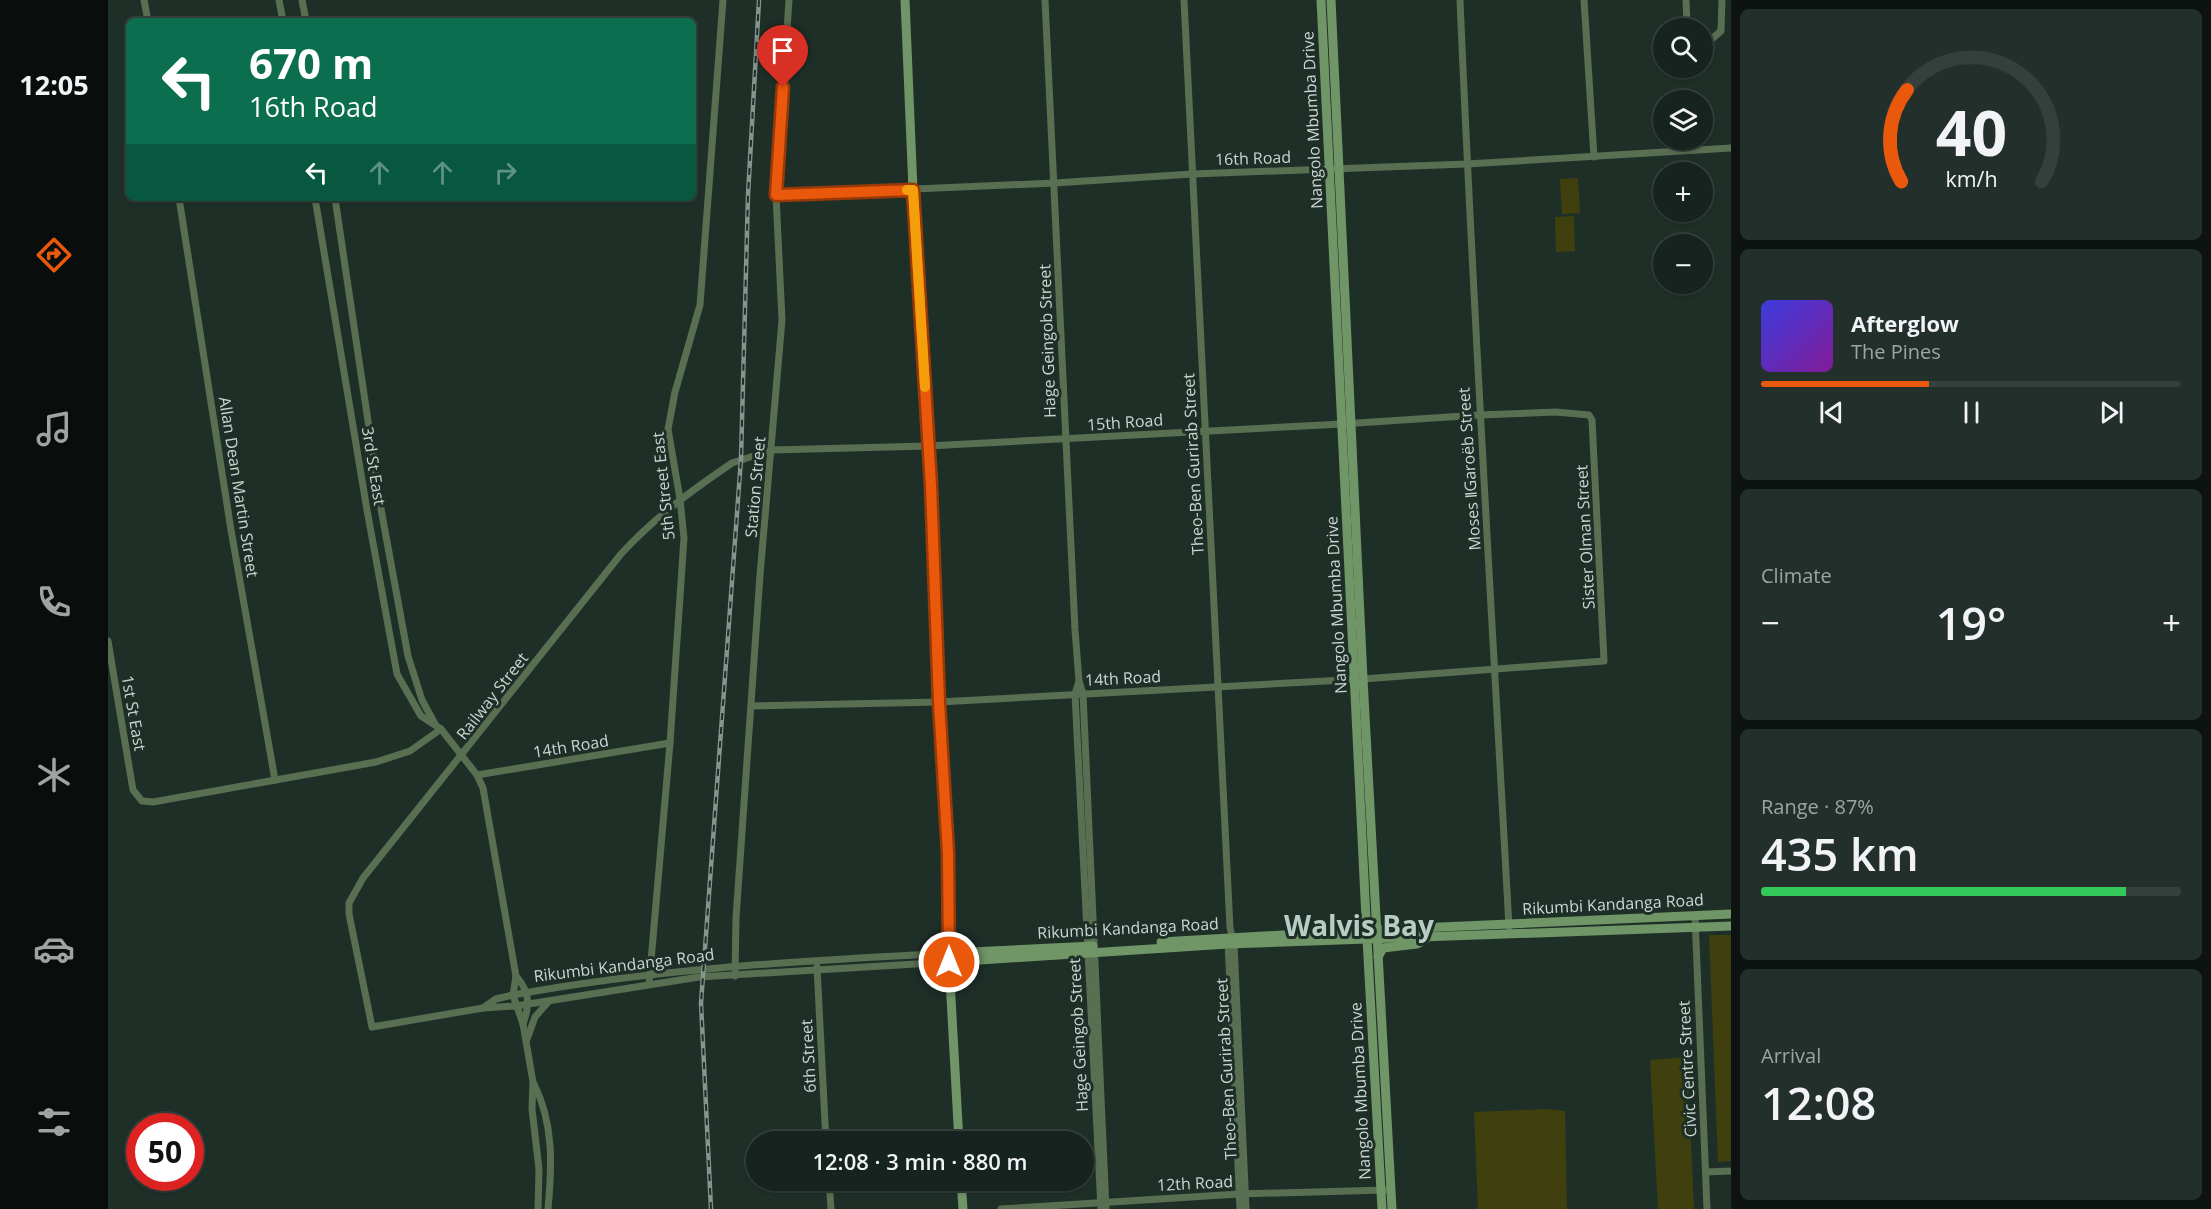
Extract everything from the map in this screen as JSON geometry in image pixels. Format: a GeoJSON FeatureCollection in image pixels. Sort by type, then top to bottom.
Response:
{"type":"FeatureCollection","features":[{"type":"Feature","properties":{"kind":"main road"},"geometry":{"type":"LineString","coordinates":[[905,0],[948,853],[949,957],[958,1131]]}},
{"type":"Feature","properties":{"kind":"main road","name":"Nangolo Mbumba Drive"},"geometry":{"type":"LineString","coordinates":[[1321,0],[1334,169]]}},
{"type":"Feature","properties":{"kind":"main road","name":"Nangolo Mbumba Drive"},"geometry":{"type":"LineString","coordinates":[[1331,0],[1334,169],[1346,424],[1386,1190],[1392,1209]]}},
{"type":"Feature","properties":{"kind":"main road","name":"Rikumbi Kandanga Road"},"geometry":{"type":"LineString","coordinates":[[949,957],[1372,935],[1509,924],[1731,914]]}},
{"type":"Feature","properties":{"kind":"main road","name":"Rikumbi Kandanga Road"},"geometry":{"type":"LineString","coordinates":[[1372,935],[1428,938],[1731,926]]}},
{"type":"Feature","properties":{"kind":"main road","name":"Nangolo Mbumba Drive"},"geometry":{"type":"LineString","coordinates":[[1372,935],[1378,957],[1386,1190],[1382,1209]]}},
{"type":"Feature","properties":{"kind":"main road"},"geometry":{"type":"LineString","coordinates":[[1378,957],[1383,948],[1417,944],[1428,938]]}},
{"type":"Feature","properties":{"kind":"main road"},"geometry":{"type":"LineString","coordinates":[[962,1191],[963,1209]]}},
{"type":"Feature","properties":{"kind":"street"},"geometry":{"type":"LineString","coordinates":[[144,0],[147,18]]}},
{"type":"Feature","properties":{"kind":"street"},"geometry":{"type":"LineString","coordinates":[[279,0],[282,18]]}},
{"type":"Feature","properties":{"kind":"street"},"geometry":{"type":"LineString","coordinates":[[302,0],[305,18]]}},
{"type":"Feature","properties":{"kind":"street","name":"5th Street East"},"geometry":{"type":"LineString","coordinates":[[649,984],[670,743],[684,538],[668,429],[675,393],[700,305],[723,0]]}},
{"type":"Feature","properties":{"kind":"street","name":"Station Street"},"geometry":{"type":"LineString","coordinates":[[735,975],[736,918],[760,575],[782,320],[776,195],[789,0]]}},
{"type":"Feature","properties":{"kind":"street","name":"Hage Geingob Street"},"geometry":{"type":"LineString","coordinates":[[1045,0],[1104,1205]]}},
{"type":"Feature","properties":{"kind":"street","name":"Theo-Ben Gurirab Street"},"geometry":{"type":"LineString","coordinates":[[1184,0],[1231,941],[1242,1194],[1240,1209]]}},
{"type":"Feature","properties":{"kind":"street","name":"Moses ǁGaroëb Street"},"geometry":{"type":"LineString","coordinates":[[1460,0],[1479,415],[1510,935]]}},
{"type":"Feature","properties":{"kind":"street"},"geometry":{"type":"LineString","coordinates":[[1584,0],[1594,157]]}},
{"type":"Feature","properties":{"kind":"street"},"geometry":{"type":"LineString","coordinates":[[1686,0],[1687,18]]}},
{"type":"Feature","properties":{"kind":"street"},"geometry":{"type":"LineString","coordinates":[[1713,38],[1721,31],[1722,0]]}},
{"type":"Feature","properties":{"kind":"street","name":"16th Road"},"geometry":{"type":"LineString","coordinates":[[776,195],[1055,183],[1192,174],[1467,164],[1731,148]]}},
{"type":"Feature","properties":{"kind":"street","name":"Allan Dean Martin Street"},"geometry":{"type":"LineString","coordinates":[[179,201],[231,530],[275,780]]}},
{"type":"Feature","properties":{"kind":"street","name":"3rd St East"},"geometry":{"type":"LineString","coordinates":[[316,201],[397,674],[421,716],[438,727]]}},
{"type":"Feature","properties":{"kind":"street","name":"3rd St East"},"geometry":{"type":"LineString","coordinates":[[335,201],[381,509],[408,656],[422,700],[438,727],[477,775],[483,788],[516,976],[513,995]]}},
{"type":"Feature","properties":{"kind":"street"},"geometry":{"type":"LineString","coordinates":[[326,259],[342,255]]}},
{"type":"Feature","properties":{"kind":"street"},"geometry":{"type":"LineString","coordinates":[[337,319],[352,317]]}},
{"type":"Feature","properties":{"kind":"street","name":"Sister Olman Street"},"geometry":{"type":"LineString","coordinates":[[1479,415],[1581,412],[1589,415],[1592,420],[1604,661],[1496,670]]}},
{"type":"Feature","properties":{"kind":"street","name":"15th Road"},"geometry":{"type":"LineString","coordinates":[[772,450],[928,446],[1479,415]]}},
{"type":"Feature","properties":{"kind":"street","name":"Railway Street"},"geometry":{"type":"LineString","coordinates":[[372,1027],[349,914],[349,903],[363,878],[621,554],[645,528],[680,499],[732,463],[772,450]]}},
{"type":"Feature","properties":{"kind":"street","name":"1st St East"},"geometry":{"type":"LineString","coordinates":[[108,641],[133,790],[142,801],[153,802],[275,780]]}},
{"type":"Feature","properties":{"kind":"street","name":"14th Road"},"geometry":{"type":"LineString","coordinates":[[751,706],[939,702],[1359,680],[1496,670]]}},
{"type":"Feature","properties":{"kind":"street"},"geometry":{"type":"LineString","coordinates":[[275,780],[376,762],[410,751],[438,727]]}},
{"type":"Feature","properties":{"kind":"street","name":"14th Road"},"geometry":{"type":"LineString","coordinates":[[477,775],[670,743]]}},
{"type":"Feature","properties":{"kind":"street","name":"Civic Centre Street"},"geometry":{"type":"LineString","coordinates":[[1695,916],[1707,1209]]}},
{"type":"Feature","properties":{"kind":"street","name":"Rikumbi Kandanga Road"},"geometry":{"type":"LineString","coordinates":[[483,1008],[496,999],[513,995],[650,973],[817,960],[949,957]]}},
{"type":"Feature","properties":{"kind":"street","name":"Rikumbi Kandanga Road"},"geometry":{"type":"LineString","coordinates":[[372,1027],[483,1008],[516,1006],[704,976],[949,957]]}},
{"type":"Feature","properties":{"kind":"street","name":"6th Street"},"geometry":{"type":"LineString","coordinates":[[817,960],[825,1131]]}},
{"type":"Feature","properties":{"kind":"street","name":"3rd St East"},"geometry":{"type":"LineString","coordinates":[[516,976],[527,993]]}},
{"type":"Feature","properties":{"kind":"street"},"geometry":{"type":"LineString","coordinates":[[523,1024],[529,1004],[527,993]]}},
{"type":"Feature","properties":{"kind":"street"},"geometry":{"type":"LineString","coordinates":[[513,995],[523,1024],[533,1082],[532,1109],[539,1169],[538,1209]]}},
{"type":"Feature","properties":{"kind":"street"},"geometry":{"type":"LineString","coordinates":[[526,1042],[535,1017],[549,1001]]}},
{"type":"Feature","properties":{"kind":"street"},"geometry":{"type":"LineString","coordinates":[[533,1082],[544,1102],[551,1136],[548,1209]]}},
{"type":"Feature","properties":{"kind":"street"},"geometry":{"type":"LineString","coordinates":[[1706,1172],[1731,1171]]}},
{"type":"Feature","properties":{"kind":"street","name":"12th Road"},"geometry":{"type":"LineString","coordinates":[[1001,1209],[1104,1205],[1242,1194],[1386,1190]]}},
{"type":"Feature","properties":{"kind":"street"},"geometry":{"type":"LineString","coordinates":[[830,1191],[831,1209]]}},
{"type":"Feature","properties":{"kind":"street","name":"Theo-Ben Gurirab Street"},"geometry":{"type":"LineString","coordinates":[[1242,1194],[1246,1209]]}},
{"type":"Feature","properties":{"kind":"shaded area"},"geometry":{"type":"Polygon","coordinates":[[[1578,178],[1580,213],[1562,214],[1560,179],[1578,178]]]}},
{"type":"Feature","properties":{"kind":"shaded area"},"geometry":{"type":"Polygon","coordinates":[[[1574,216],[1575,251],[1556,252],[1555,217],[1574,216]]]}},
{"type":"Feature","properties":{"kind":"shaded area"},"geometry":{"type":"Polygon","coordinates":[[[1709,935],[1731,935],[1731,1161],[1718,1162],[1709,935]]]}},
{"type":"Feature","properties":{"kind":"shaded area"},"geometry":{"type":"Polygon","coordinates":[[[1687,1057],[1694,1209],[1658,1209],[1650,1060],[1687,1057]]]}},
{"type":"Feature","properties":{"kind":"shaded area"},"geometry":{"type":"Polygon","coordinates":[[[1545,1109],[1565,1111],[1567,1209],[1478,1209],[1474,1112],[1545,1109]]]}},
{"type":"Feature","properties":{"kind":"railway"},"geometry":{"type":"LineString","coordinates":[[711,1209],[701,1003],[741,459],[748,195],[759,0]]}},
{"type":"Feature","properties":{"kind":"slow traffic"},"geometry":{"type":"LineString","coordinates":[[907,190],[913,190],[925,387]]}},
{"type":"Feature","properties":{"kind":"district","name":"Walvis Bay"},"geometry":{"type":"Point","coordinates":[1359,926]}},
{"type":"Feature","properties":{"kind":"route"},"geometry":{"type":"LineString","coordinates":[[783,87],[776,195],[913,190],[931,485],[934,595],[948,853],[949,962]]}}]}
